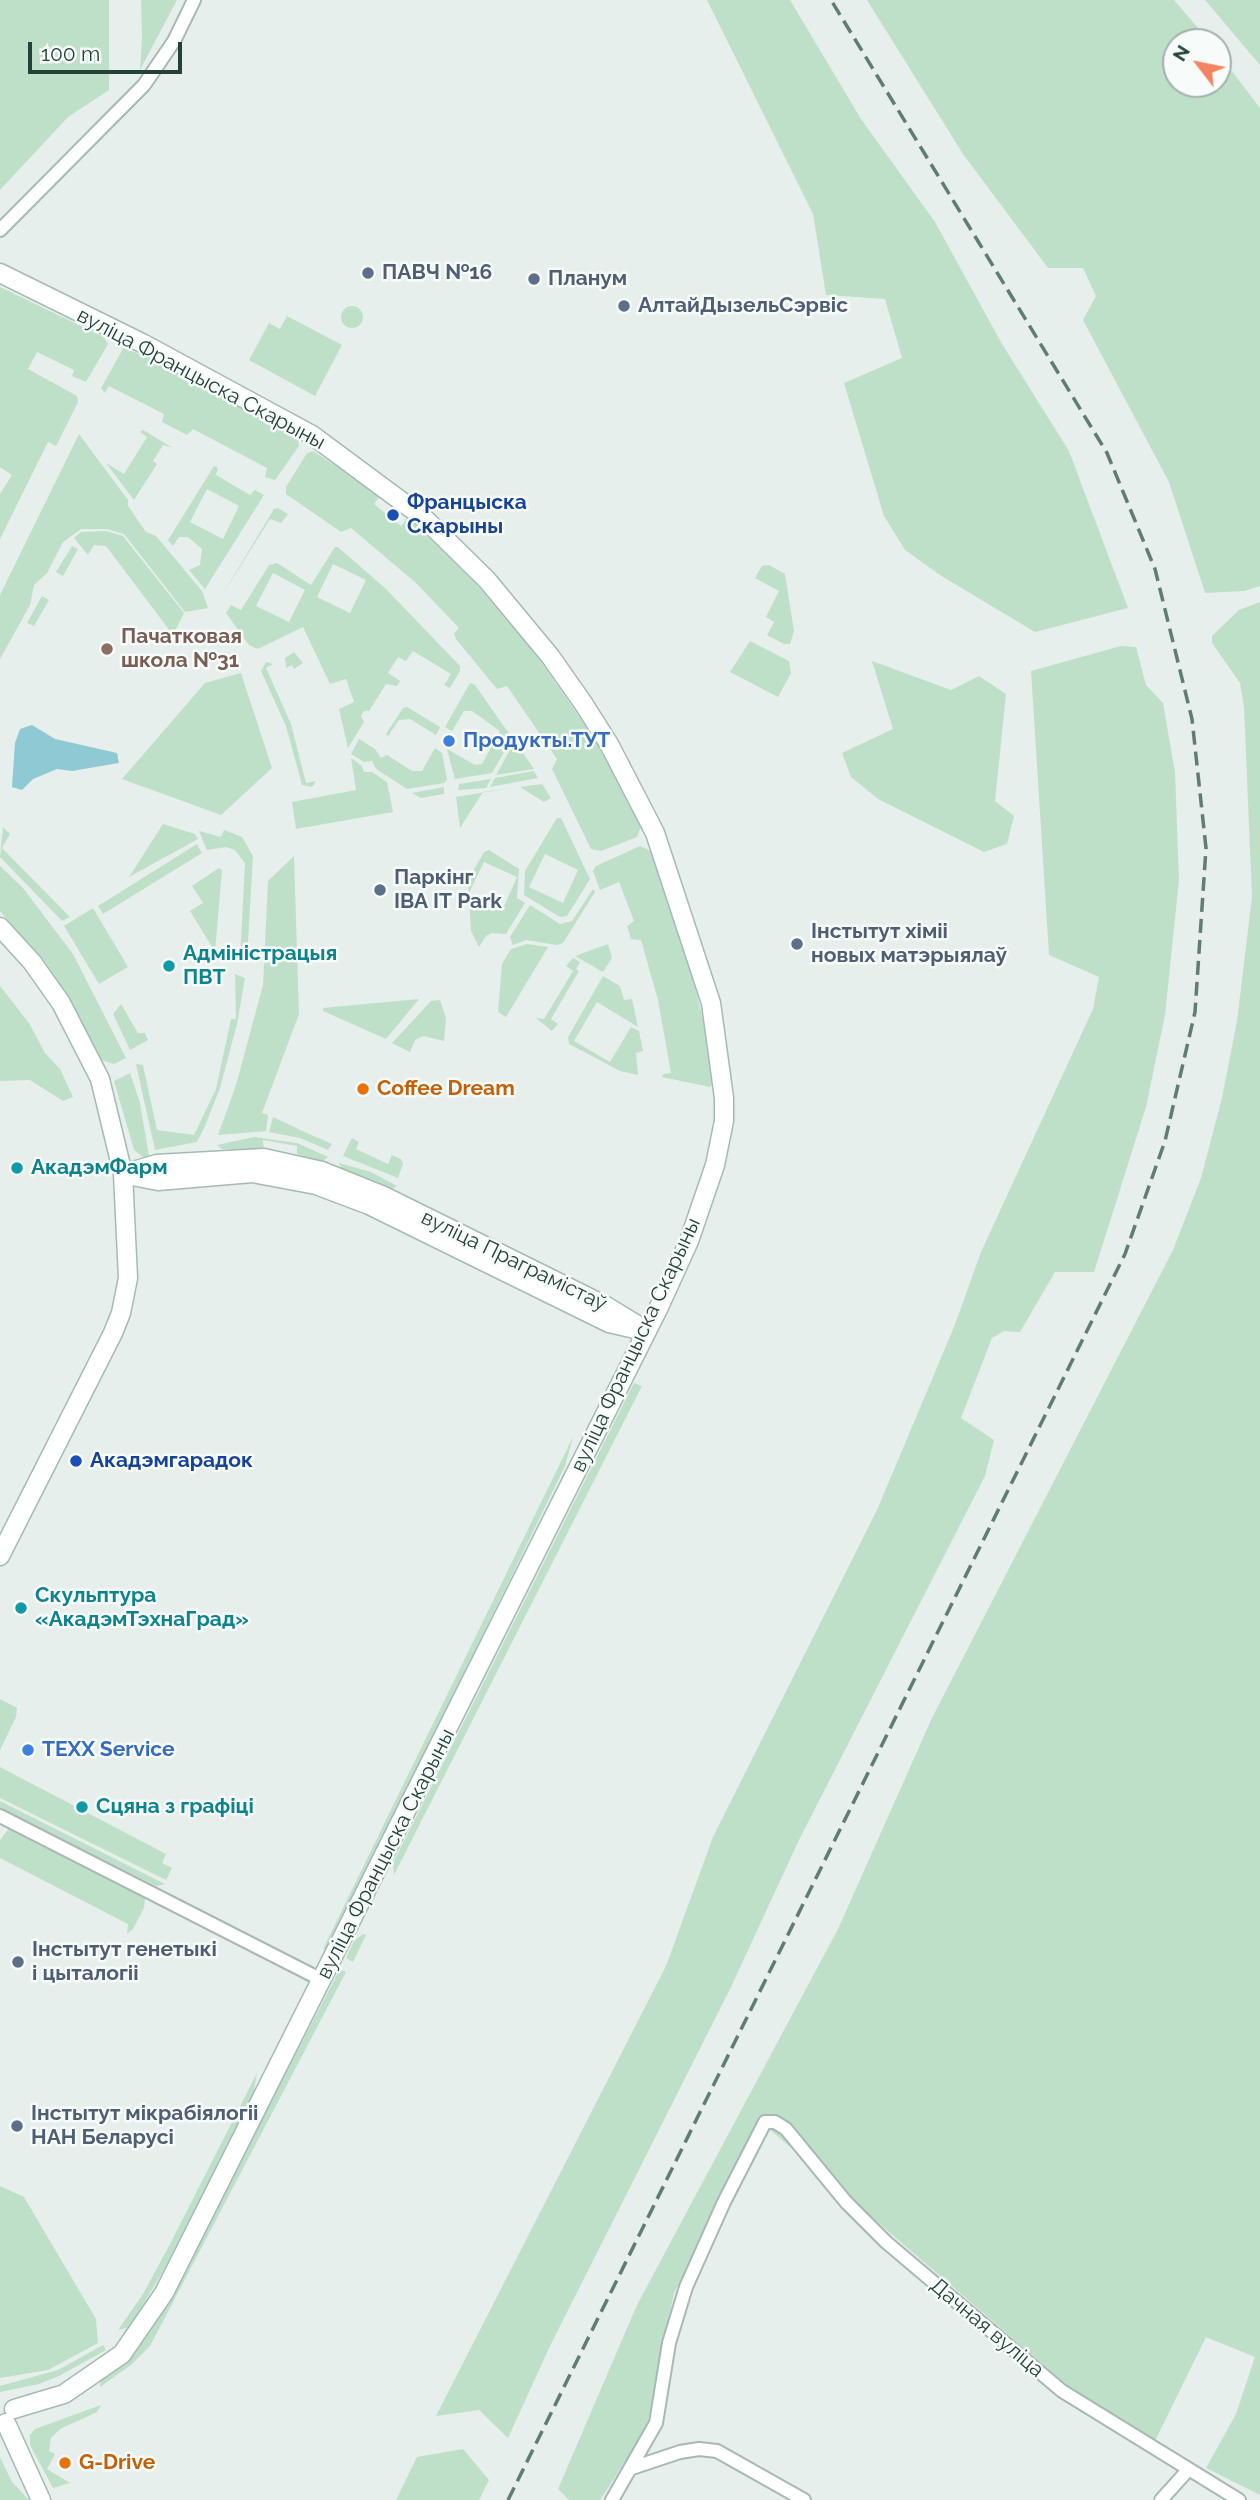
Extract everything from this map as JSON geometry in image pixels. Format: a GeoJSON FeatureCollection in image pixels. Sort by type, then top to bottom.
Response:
{"type":"FeatureCollection","features":[{"type":"Feature","properties":{"kind":"main road","name":"вуліца Францыска Скарыны"},"geometry":{"type":"LineString","coordinates":[[0,273],[250,400],[312,435],[398,497],[487,580],[550,656],[609,744],[654,833],[711,1003],[724,1098],[724,1121],[711,1178],[689,1241],[647,1331],[163,2294],[133,2342],[91,2377],[64,2394],[5,2413]]}},
{"type":"Feature","properties":{"kind":"main road"},"geometry":{"type":"LineString","coordinates":[[0,927],[32,962],[61,1003],[83,1041],[107,1098],[123,1174],[128,1278],[121,1312],[93,1375],[0,1556]]}},
{"type":"Feature","properties":{"kind":"main road","name":"вуліца Праграмістаў"},"geometry":{"type":"LineString","coordinates":[[123,1174],[158,1181],[253,1173],[316,1185],[369,1205],[609,1323],[647,1331]]}},
{"type":"Feature","properties":{"kind":"main road"},"geometry":{"type":"LineString","coordinates":[[5,2413],[41,2500]]}},
{"type":"Feature","properties":{"kind":"street"},"geometry":{"type":"LineString","coordinates":[[0,230],[145,85],[174,40],[194,0]]}},
{"type":"Feature","properties":{"kind":"street"},"geometry":{"type":"LineString","coordinates":[[0,1816],[322,1980]]}},
{"type":"Feature","properties":{"kind":"street","name":"Дачная вуліца"},"geometry":{"type":"LineString","coordinates":[[632,2468],[656,2423],[669,2343],[686,2287],[724,2202],[765,2122],[775,2122],[786,2129],[846,2202],[886,2242],[1062,2391],[1238,2500]]}},
{"type":"Feature","properties":{"kind":"street"},"geometry":{"type":"LineString","coordinates":[[612,2500],[632,2468],[680,2452],[699,2449],[717,2451],[804,2500]]}},
{"type":"Feature","properties":{"kind":"street"},"geometry":{"type":"LineString","coordinates":[[1161,2500],[1188,2470]]}},
{"type":"Feature","properties":{"kind":"green space"},"geometry":{"type":"Polygon","coordinates":[[[0,0],[109,0],[109,90],[68,117],[0,190],[0,0]]]}},
{"type":"Feature","properties":{"kind":"green space"},"geometry":{"type":"Polygon","coordinates":[[[141,0],[177,0],[140,70],[142,39],[141,0]]]}},
{"type":"Feature","properties":{"kind":"green space"},"geometry":{"type":"Polygon","coordinates":[[[707,0],[790,0],[861,119],[935,222],[1002,344],[1069,451],[1128,608],[1035,632],[943,577],[905,550],[884,516],[844,383],[902,358],[885,299],[826,295],[813,214],[707,0]]]}},
{"type":"Feature","properties":{"kind":"green space"},"geometry":{"type":"Polygon","coordinates":[[[867,0],[1174,0],[1198,28],[1162,28],[1162,98],[1232,98],[1232,71],[1260,108],[1260,586],[1244,591],[1205,593],[1169,482],[1083,320],[1096,296],[1083,268],[1048,268],[963,154],[867,0]]]}},
{"type":"Feature","properties":{"kind":"green space"},"geometry":{"type":"Polygon","coordinates":[[[1205,0],[1260,0],[1260,65],[1232,32],[1232,28],[1229,28],[1205,0]]]}},
{"type":"Feature","properties":{"kind":"green space"},"geometry":{"type":"Polygon","coordinates":[[[0,287],[104,337],[108,344],[86,382],[72,376],[74,370],[37,352],[28,369],[77,396],[78,402],[56,446],[48,442],[0,539],[0,494],[12,475],[0,467],[0,287]]]}},
{"type":"Feature","properties":{"kind":"green space"},"geometry":{"type":"Polygon","coordinates":[[[352,306],[360,309],[363,317],[360,325],[352,328],[344,325],[341,317],[344,309],[352,306]]]}},
{"type":"Feature","properties":{"kind":"green space"},"geometry":{"type":"Polygon","coordinates":[[[287,316],[342,345],[315,396],[249,360],[269,323],[280,329],[287,316]]]}},
{"type":"Feature","properties":{"kind":"green space"},"geometry":{"type":"Polygon","coordinates":[[[124,347],[218,392],[298,438],[299,446],[275,480],[265,477],[267,468],[193,429],[187,435],[162,422],[164,414],[109,386],[105,393],[101,388],[124,347]]]}},
{"type":"Feature","properties":{"kind":"green space"},"geometry":{"type":"Polygon","coordinates":[[[143,430],[173,448],[163,445],[153,461],[157,464],[134,500],[106,463],[124,474],[147,437],[140,432],[143,430]]]}},
{"type":"Feature","properties":{"kind":"green space"},"geometry":{"type":"Polygon","coordinates":[[[79,434],[128,500],[128,506],[146,532],[156,536],[202,591],[208,608],[185,612],[124,534],[107,529],[81,529],[63,542],[47,573],[34,585],[30,605],[0,659],[0,595],[79,434]]]}},
{"type":"Feature","properties":{"kind":"green space"},"geometry":{"type":"Polygon","coordinates":[[[313,451],[381,495],[374,504],[401,526],[408,517],[477,585],[535,653],[598,744],[641,827],[637,837],[601,851],[591,849],[552,769],[557,759],[507,686],[497,689],[456,639],[454,634],[459,628],[415,582],[351,528],[341,532],[286,494],[286,487],[307,453],[313,451]]]}},
{"type":"Feature","properties":{"kind":"green space"},"geometry":{"type":"Polygon","coordinates":[[[214,466],[218,468],[216,475],[250,495],[255,490],[264,495],[205,589],[189,570],[200,565],[202,549],[188,537],[179,537],[173,546],[168,540],[214,466]],[[207,489],[190,522],[223,539],[239,506],[207,489]]]}},
{"type":"Feature","properties":{"kind":"green space"},"geometry":{"type":"Polygon","coordinates":[[[278,508],[288,514],[281,523],[270,519],[221,597],[274,509],[278,508]]]}},
{"type":"Feature","properties":{"kind":"green space"},"geometry":{"type":"Polygon","coordinates":[[[106,531],[123,536],[184,613],[173,635],[106,546],[94,545],[88,555],[74,538],[81,532],[106,531]]]}},
{"type":"Feature","properties":{"kind":"green space"},"geometry":{"type":"Polygon","coordinates":[[[72,546],[78,549],[63,576],[56,572],[72,546]]]}},
{"type":"Feature","properties":{"kind":"green space"},"geometry":{"type":"Polygon","coordinates":[[[335,547],[338,547],[386,589],[460,666],[450,688],[444,685],[451,674],[413,651],[406,661],[398,657],[388,673],[400,681],[397,686],[386,684],[369,711],[364,711],[361,716],[364,722],[348,748],[339,709],[354,702],[346,679],[330,684],[303,627],[258,649],[249,645],[226,613],[231,605],[241,610],[269,565],[277,563],[311,585],[335,547]],[[333,564],[317,597],[350,613],[366,580],[333,564]],[[273,573],[256,606],[289,622],[305,590],[273,573]]]}},
{"type":"Feature","properties":{"kind":"green space"},"geometry":{"type":"Polygon","coordinates":[[[769,565],[785,574],[794,631],[790,644],[784,644],[767,635],[774,622],[766,617],[779,591],[755,578],[762,566],[769,565]]]}},
{"type":"Feature","properties":{"kind":"green space"},"geometry":{"type":"Polygon","coordinates":[[[42,596],[49,600],[34,626],[27,623],[42,596]]]}},
{"type":"Feature","properties":{"kind":"green space"},"geometry":{"type":"Polygon","coordinates":[[[1260,602],[1260,2495],[1206,2468],[1236,2414],[1255,2357],[1206,2337],[1155,2441],[1081,2397],[761,2122],[674,2293],[646,2430],[600,2500],[569,2500],[558,2489],[637,2305],[838,1929],[932,1718],[1173,1250],[1201,1178],[1222,1098],[1237,1021],[1252,897],[1244,707],[1240,683],[1212,643],[1212,636],[1239,610],[1260,602]]]}},
{"type":"Feature","properties":{"kind":"green space"},"geometry":{"type":"Polygon","coordinates":[[[750,641],[789,661],[791,673],[778,697],[730,672],[750,641]]]}},
{"type":"Feature","properties":{"kind":"green space"},"geometry":{"type":"Polygon","coordinates":[[[1121,646],[1136,647],[1146,685],[1163,703],[1175,772],[1179,880],[1165,1015],[1146,1107],[1094,1272],[1055,1272],[1020,1332],[1004,1331],[992,1338],[961,1418],[994,1440],[985,1476],[799,1840],[731,1987],[550,2346],[508,2438],[479,2410],[436,2416],[666,1966],[713,1837],[877,1510],[954,1327],[981,1252],[1093,1009],[1099,977],[1049,955],[1031,671],[1121,646]]]}},
{"type":"Feature","properties":{"kind":"green space"},"geometry":{"type":"Polygon","coordinates":[[[294,652],[303,663],[294,669],[292,665],[286,668],[285,658],[294,652]]]}},
{"type":"Feature","properties":{"kind":"green space"},"geometry":{"type":"Polygon","coordinates":[[[872,661],[951,690],[979,676],[1006,694],[995,801],[1014,816],[1007,844],[984,852],[878,799],[851,777],[842,753],[893,729],[872,661]]]}},
{"type":"Feature","properties":{"kind":"green space"},"geometry":{"type":"Polygon","coordinates":[[[266,662],[273,664],[266,668],[291,724],[306,783],[316,781],[312,787],[302,785],[286,726],[261,671],[266,662]]]}},
{"type":"Feature","properties":{"kind":"green space"},"geometry":{"type":"Polygon","coordinates":[[[241,673],[272,768],[221,815],[122,779],[205,683],[241,673]]]}},
{"type":"Feature","properties":{"kind":"green space"},"geometry":{"type":"Polygon","coordinates":[[[470,683],[475,685],[512,738],[492,773],[455,779],[447,749],[475,765],[482,764],[500,731],[472,711],[464,711],[452,731],[445,727],[470,683]]]}},
{"type":"Feature","properties":{"kind":"green space"},"geometry":{"type":"Polygon","coordinates":[[[407,707],[440,727],[436,735],[410,719],[399,720],[388,736],[386,734],[403,708],[407,707]]]}},
{"type":"Feature","properties":{"kind":"green space"},"geometry":{"type":"Polygon","coordinates":[[[359,739],[375,749],[381,758],[387,755],[412,771],[422,771],[435,748],[442,753],[447,779],[444,783],[407,789],[376,769],[372,761],[364,762],[351,754],[359,739]]]}},
{"type":"Feature","properties":{"kind":"green space"},"geometry":{"type":"Polygon","coordinates":[[[515,741],[534,769],[496,775],[515,741]]]}},
{"type":"Feature","properties":{"kind":"green space"},"geometry":{"type":"Polygon","coordinates":[[[351,758],[362,766],[364,772],[372,772],[387,782],[393,812],[296,829],[292,802],[356,790],[351,758]]]}},
{"type":"Feature","properties":{"kind":"green space"},"geometry":{"type":"Polygon","coordinates":[[[534,771],[538,778],[490,787],[495,778],[534,771]]]}},
{"type":"Feature","properties":{"kind":"green space"},"geometry":{"type":"Polygon","coordinates":[[[491,779],[486,788],[458,790],[459,784],[491,779]]]}},
{"type":"Feature","properties":{"kind":"green space"},"geometry":{"type":"Polygon","coordinates":[[[542,784],[551,798],[544,802],[520,787],[542,784]]]}},
{"type":"Feature","properties":{"kind":"green space"},"geometry":{"type":"Polygon","coordinates":[[[444,787],[444,794],[421,798],[412,793],[444,787]]]}},
{"type":"Feature","properties":{"kind":"green space"},"geometry":{"type":"Polygon","coordinates":[[[483,793],[460,828],[456,797],[483,793]]]}},
{"type":"Feature","properties":{"kind":"green space"},"geometry":{"type":"Polygon","coordinates":[[[557,818],[561,818],[590,879],[567,916],[560,917],[524,895],[525,871],[557,818]],[[545,854],[529,887],[563,903],[578,870],[545,854]]]}},
{"type":"Feature","properties":{"kind":"green space"},"geometry":{"type":"Polygon","coordinates":[[[163,824],[195,834],[198,839],[129,877],[163,824]]]}},
{"type":"Feature","properties":{"kind":"green space"},"geometry":{"type":"Polygon","coordinates":[[[3,827],[10,834],[2,848],[70,917],[62,921],[0,857],[3,827]]]}},
{"type":"Feature","properties":{"kind":"green space"},"geometry":{"type":"Polygon","coordinates":[[[224,830],[242,837],[253,856],[247,959],[244,961],[240,960],[245,863],[235,850],[226,847],[207,850],[199,831],[221,837],[224,830]]]}},
{"type":"Feature","properties":{"kind":"green space"},"geometry":{"type":"Polygon","coordinates":[[[197,844],[202,853],[103,914],[98,906],[197,844]]]}},
{"type":"Feature","properties":{"kind":"green space"},"geometry":{"type":"Polygon","coordinates":[[[640,846],[651,851],[694,983],[706,1031],[713,1082],[710,1087],[662,1077],[663,1074],[671,1073],[658,1000],[641,940],[631,939],[627,926],[634,921],[619,882],[600,890],[593,871],[596,866],[640,846]]]}},
{"type":"Feature","properties":{"kind":"green space"},"geometry":{"type":"Polygon","coordinates":[[[489,850],[519,869],[517,898],[525,903],[506,934],[492,933],[486,936],[479,947],[471,931],[469,895],[502,911],[517,877],[484,862],[469,893],[468,880],[484,852],[489,850]]]}},
{"type":"Feature","properties":{"kind":"green space"},"geometry":{"type":"Polygon","coordinates":[[[294,856],[299,1014],[262,1113],[268,1115],[266,1131],[218,1135],[236,1085],[263,985],[268,881],[294,856]]]}},
{"type":"Feature","properties":{"kind":"green space"},"geometry":{"type":"Polygon","coordinates":[[[0,866],[23,888],[73,954],[126,1058],[114,1064],[101,1060],[54,975],[0,911],[0,866]]]}},
{"type":"Feature","properties":{"kind":"green space"},"geometry":{"type":"Polygon","coordinates":[[[219,868],[222,870],[215,952],[190,911],[203,903],[192,886],[219,868]]]}},
{"type":"Feature","properties":{"kind":"green space"},"geometry":{"type":"Polygon","coordinates":[[[593,889],[595,892],[563,943],[557,945],[526,940],[513,945],[510,937],[530,905],[560,924],[572,921],[593,889]]]}},
{"type":"Feature","properties":{"kind":"green space"},"geometry":{"type":"Polygon","coordinates":[[[93,908],[128,967],[99,984],[64,926],[93,908]]]}},
{"type":"Feature","properties":{"kind":"green space"},"geometry":{"type":"Polygon","coordinates":[[[527,944],[548,947],[506,1017],[498,1012],[502,964],[511,949],[527,944]]]}},
{"type":"Feature","properties":{"kind":"green space"},"geometry":{"type":"Polygon","coordinates":[[[608,944],[612,958],[603,972],[575,956],[608,944]]]}},
{"type":"Feature","properties":{"kind":"green space"},"geometry":{"type":"Polygon","coordinates":[[[573,958],[580,962],[576,969],[579,971],[551,1019],[558,1024],[552,1031],[536,1018],[544,1019],[573,971],[566,966],[573,958]]]}},
{"type":"Feature","properties":{"kind":"green space"},"geometry":{"type":"Polygon","coordinates":[[[235,974],[245,978],[237,1024],[220,1088],[205,1126],[197,1142],[155,1150],[136,1064],[143,1065],[157,1130],[194,1135],[216,1089],[231,1019],[236,1019],[235,974]]]}},
{"type":"Feature","properties":{"kind":"green space"},"geometry":{"type":"Polygon","coordinates":[[[603,976],[620,986],[624,1000],[632,999],[638,1027],[597,1002],[574,1041],[610,1062],[631,1027],[639,1031],[643,1051],[636,1053],[638,1075],[620,1071],[569,1044],[568,1037],[603,976]]]}},
{"type":"Feature","properties":{"kind":"green space"},"geometry":{"type":"Polygon","coordinates":[[[0,986],[29,1023],[45,1053],[60,1069],[73,1097],[63,1101],[30,1080],[0,1081],[0,986]]]}},
{"type":"Feature","properties":{"kind":"green space"},"geometry":{"type":"Polygon","coordinates":[[[419,999],[386,1039],[323,1011],[323,1008],[419,999]]]}},
{"type":"Feature","properties":{"kind":"green space"},"geometry":{"type":"Polygon","coordinates":[[[440,1000],[446,1018],[444,1041],[423,1036],[415,1040],[410,1052],[392,1043],[431,1001],[440,1000]]]}},
{"type":"Feature","properties":{"kind":"green space"},"geometry":{"type":"Polygon","coordinates":[[[121,1004],[138,1033],[145,1033],[148,1040],[130,1050],[113,1014],[121,1004]]]}},
{"type":"Feature","properties":{"kind":"green space"},"geometry":{"type":"Polygon","coordinates":[[[130,1073],[140,1103],[149,1156],[143,1157],[134,1150],[114,1081],[130,1073]]]}},
{"type":"Feature","properties":{"kind":"green space"},"geometry":{"type":"Polygon","coordinates":[[[273,1117],[332,1144],[328,1150],[300,1138],[269,1132],[273,1117]]]}},
{"type":"Feature","properties":{"kind":"green space"},"geometry":{"type":"Polygon","coordinates":[[[254,1137],[297,1143],[328,1157],[320,1163],[297,1154],[297,1146],[263,1140],[264,1151],[222,1149],[217,1145],[254,1137]]]}},
{"type":"Feature","properties":{"kind":"green space"},"geometry":{"type":"Polygon","coordinates":[[[352,1138],[359,1142],[356,1149],[388,1164],[392,1155],[401,1159],[403,1164],[398,1178],[343,1156],[352,1138]]]}},
{"type":"Feature","properties":{"kind":"green space"},"geometry":{"type":"Polygon","coordinates":[[[339,1163],[371,1172],[397,1186],[392,1189],[343,1172],[339,1163]]]}},
{"type":"Feature","properties":{"kind":"green space"},"geometry":{"type":"Polygon","coordinates":[[[634,1383],[642,1386],[394,1875],[393,1863],[634,1383]]]}},
{"type":"Feature","properties":{"kind":"green space"},"geometry":{"type":"Polygon","coordinates":[[[573,1437],[565,1466],[329,1951],[323,1949],[573,1437]]]}},
{"type":"Feature","properties":{"kind":"green space"},"geometry":{"type":"Polygon","coordinates":[[[0,1699],[17,1708],[16,1717],[0,1750],[0,1699]]]}},
{"type":"Feature","properties":{"kind":"green space"},"geometry":{"type":"Polygon","coordinates":[[[0,1767],[166,1854],[162,1863],[172,1868],[166,1880],[0,1798],[0,1767]]]}},
{"type":"Feature","properties":{"kind":"green space"},"geometry":{"type":"Polygon","coordinates":[[[0,1801],[165,1884],[156,1886],[0,1808],[0,1801]]]}},
{"type":"Feature","properties":{"kind":"green space"},"geometry":{"type":"Polygon","coordinates":[[[10,1827],[145,1897],[144,1908],[133,1929],[127,1934],[128,1924],[0,1858],[0,1840],[10,1827]]]}},
{"type":"Feature","properties":{"kind":"green space"},"geometry":{"type":"Polygon","coordinates":[[[363,1934],[366,1935],[353,1962],[346,1958],[354,1941],[363,1934]]]}},
{"type":"Feature","properties":{"kind":"green space"},"geometry":{"type":"Polygon","coordinates":[[[340,1969],[346,1972],[150,2346],[131,2365],[100,2387],[101,2377],[140,2344],[156,2322],[340,1969]]]}},
{"type":"Feature","properties":{"kind":"green space"},"geometry":{"type":"Polygon","coordinates":[[[257,2073],[253,2096],[163,2271],[130,2327],[118,2330],[143,2294],[257,2073]]]}},
{"type":"Feature","properties":{"kind":"green space"},"geometry":{"type":"Polygon","coordinates":[[[0,2186],[24,2197],[96,2319],[98,2343],[48,2370],[0,2378],[0,2186]]]}},
{"type":"Feature","properties":{"kind":"green space"},"geometry":{"type":"Polygon","coordinates":[[[103,2345],[106,2350],[59,2376],[39,2384],[0,2392],[0,2386],[58,2370],[103,2345]]]}},
{"type":"Feature","properties":{"kind":"green space"},"geometry":{"type":"Polygon","coordinates":[[[101,2405],[97,2412],[60,2429],[51,2438],[49,2451],[55,2454],[47,2469],[70,2483],[53,2488],[30,2445],[30,2435],[35,2429],[101,2405]]]}},
{"type":"Feature","properties":{"kind":"green space"},"geometry":{"type":"Polygon","coordinates":[[[463,2449],[489,2480],[479,2500],[396,2500],[417,2457],[463,2449]]]}},
{"type":"Feature","properties":{"kind":"green space"},"geometry":{"type":"Polygon","coordinates":[[[0,2457],[12,2482],[29,2500],[0,2500],[0,2457]]]}},
{"type":"Feature","properties":{"kind":"water"},"geometry":{"type":"Polygon","coordinates":[[[32,725],[55,739],[117,753],[119,763],[72,771],[57,769],[33,779],[22,790],[12,787],[15,743],[20,729],[32,725]]]}},
{"type":"Feature","properties":{"kind":"railway"},"geometry":{"type":"LineString","coordinates":[[508,2500],[1125,1254],[1165,1141],[1195,1012],[1206,848],[1192,719],[1155,569],[1107,453],[831,0]]}},
{"type":"Feature","properties":{"kind":"place","name":"ПАВЧ №16"},"geometry":{"type":"Point","coordinates":[368,273]}},
{"type":"Feature","properties":{"kind":"place","name":"Планум"},"geometry":{"type":"Point","coordinates":[534,279]}},
{"type":"Feature","properties":{"kind":"place","name":"АлтайДызельСэрвіс"},"geometry":{"type":"Point","coordinates":[624,306]}},
{"type":"Feature","properties":{"kind":"place","name":"Францыска Скарыны"},"geometry":{"type":"Point","coordinates":[393,515]}},
{"type":"Feature","properties":{"kind":"place","name":"Пачатковая школа №31"},"geometry":{"type":"Point","coordinates":[107,649]}},
{"type":"Feature","properties":{"kind":"place","name":"Продукты.ТУТ"},"geometry":{"type":"Point","coordinates":[449,741]}},
{"type":"Feature","properties":{"kind":"place","name":"Паркінг IBA IT Park"},"geometry":{"type":"Point","coordinates":[380,890]}},
{"type":"Feature","properties":{"kind":"place","name":"Інстытут хіміі новых матэрыялаў"},"geometry":{"type":"Point","coordinates":[797,944]}},
{"type":"Feature","properties":{"kind":"place","name":"Адміністрацыя ПВТ"},"geometry":{"type":"Point","coordinates":[169,966]}},
{"type":"Feature","properties":{"kind":"place","name":"Coffee Dream"},"geometry":{"type":"Point","coordinates":[363,1089]}},
{"type":"Feature","properties":{"kind":"place","name":"АкадэмФарм"},"geometry":{"type":"Point","coordinates":[17,1168]}},
{"type":"Feature","properties":{"kind":"place","name":"Акадэмгарадок"},"geometry":{"type":"Point","coordinates":[76,1461]}},
{"type":"Feature","properties":{"kind":"place","name":"Скульптура «АкадэмТэхнаГрад»"},"geometry":{"type":"Point","coordinates":[21,1608]}},
{"type":"Feature","properties":{"kind":"place","name":"TEXX Service"},"geometry":{"type":"Point","coordinates":[28,1750]}},
{"type":"Feature","properties":{"kind":"place","name":"Сцяна з графіці"},"geometry":{"type":"Point","coordinates":[82,1807]}},
{"type":"Feature","properties":{"kind":"place","name":"Інстытут генетыкі і цыталогіі"},"geometry":{"type":"Point","coordinates":[18,1962]}},
{"type":"Feature","properties":{"kind":"place","name":"Інстытут мікрабіялогіі НАН Беларусі"},"geometry":{"type":"Point","coordinates":[17,2126]}},
{"type":"Feature","properties":{"kind":"place","name":"G-Drive"},"geometry":{"type":"Point","coordinates":[65,2463]}}]}
